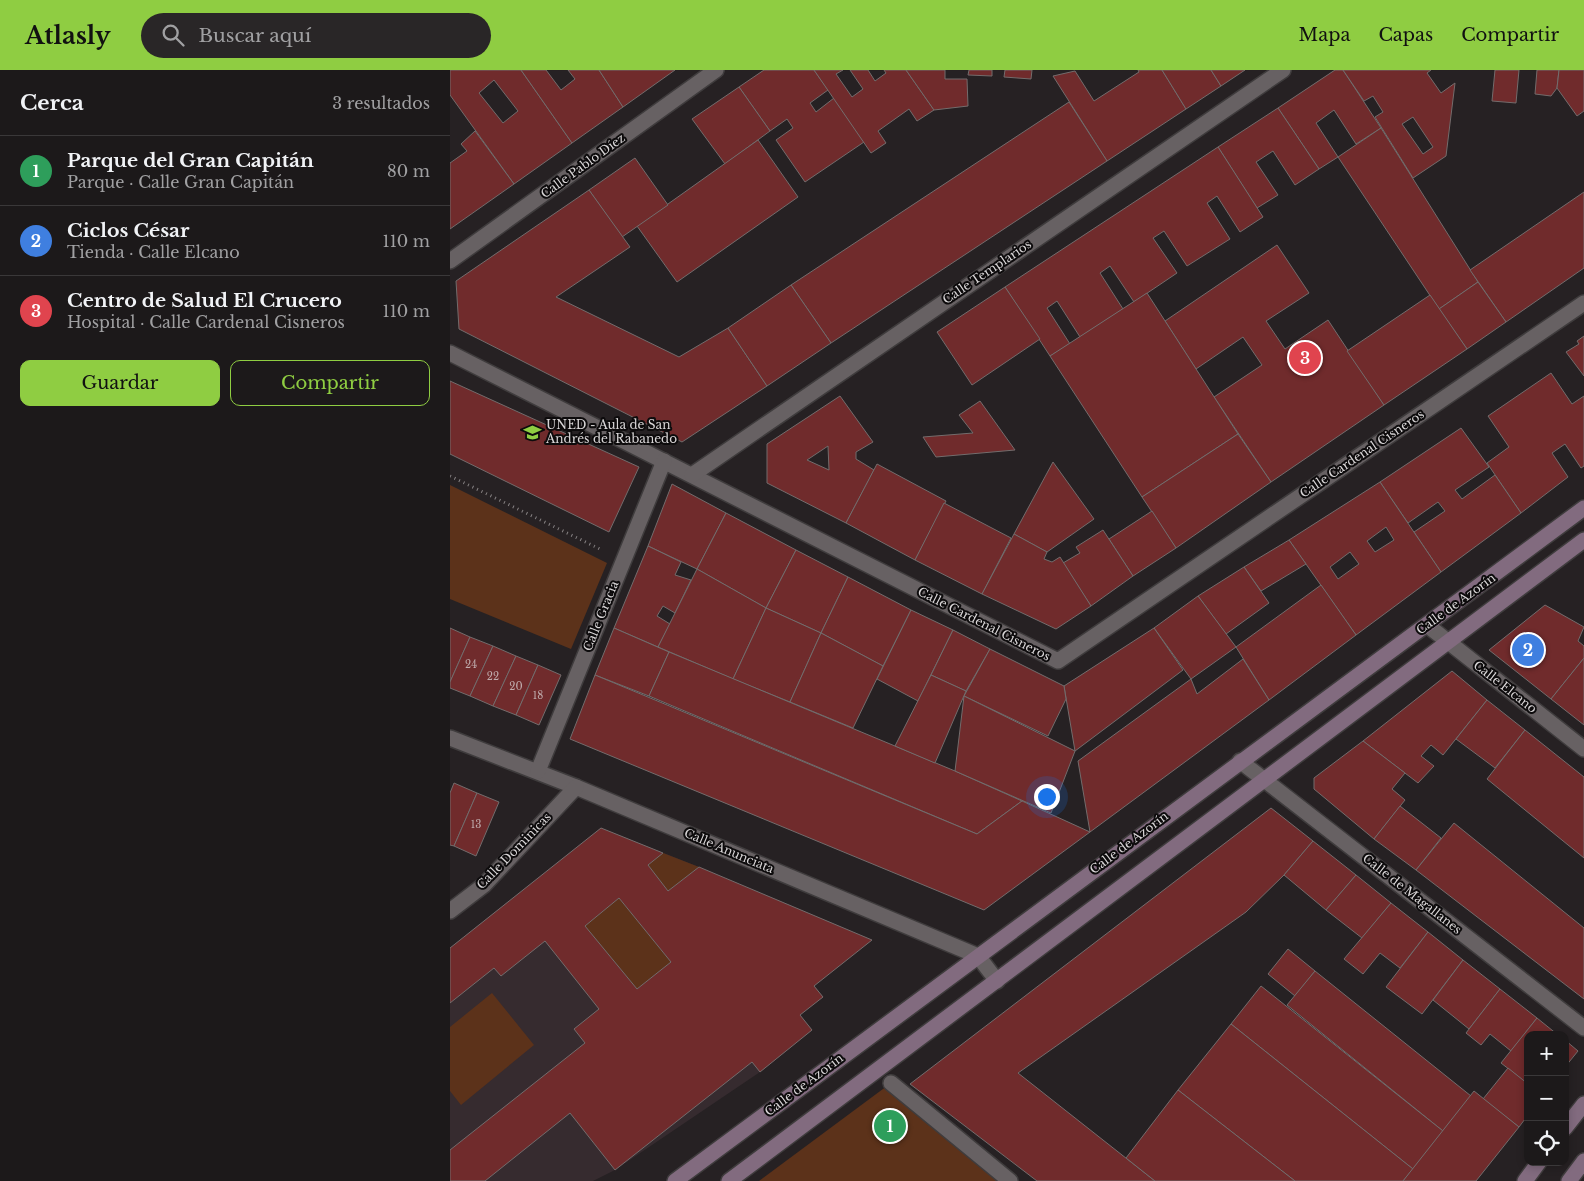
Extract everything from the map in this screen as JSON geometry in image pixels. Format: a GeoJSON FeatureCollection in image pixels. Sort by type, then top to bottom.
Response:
{"type":"FeatureCollection","features":[{"type":"Feature","properties":{"kind":"main road","name":"Calle de Azorín"},"geometry":{"type":"LineString","coordinates":[[675,1181],[1584,508]]}},
{"type":"Feature","properties":{"kind":"main road","name":"Calle de Azorín"},"geometry":{"type":"LineString","coordinates":[[729,1181],[997,981],[1263,778],[1584,540]]}},
{"type":"Feature","properties":{"kind":"main road"},"geometry":{"type":"LineString","coordinates":[[1569,1123],[1584,1104]]}},
{"type":"Feature","properties":{"kind":"main road"},"geometry":{"type":"LineString","coordinates":[[1569,1181],[1584,1161]]}},
{"type":"Feature","properties":{"kind":"main road"},"geometry":{"type":"LineString","coordinates":[[1524,1181],[1536,1166]]}},
{"type":"Feature","properties":{"kind":"street","name":"Calle Pablo Díez"},"geometry":{"type":"LineString","coordinates":[[450,261],[716,70]]}},
{"type":"Feature","properties":{"kind":"street","name":"Calle Templarios"},"geometry":{"type":"LineString","coordinates":[[692,475],[1282,70]]}},
{"type":"Feature","properties":{"kind":"street","name":"Calle Cardenal Cisneros"},"geometry":{"type":"LineString","coordinates":[[450,354],[664,460],[1058,661],[1584,303]]}},
{"type":"Feature","properties":{"kind":"street","name":"Calle Gracia"},"geometry":{"type":"LineString","coordinates":[[538,771],[664,460]]}},
{"type":"Feature","properties":{"kind":"street","name":"Calle Elcano"},"geometry":{"type":"LineString","coordinates":[[1427,625],[1584,750]]}},
{"type":"Feature","properties":{"kind":"street","name":"Calle Anunciata"},"geometry":{"type":"LineString","coordinates":[[450,738],[538,771],[978,956],[997,981]]}},
{"type":"Feature","properties":{"kind":"street","name":"Calle de Magallanes"},"geometry":{"type":"LineString","coordinates":[[1240,761],[1584,1028]]}},
{"type":"Feature","properties":{"kind":"street","name":"Calle Dominicas"},"geometry":{"type":"LineString","coordinates":[[450,911],[484,884],[576,787]]}},
{"type":"Feature","properties":{"kind":"street"},"geometry":{"type":"LineString","coordinates":[[890,1083],[1010,1181]]}},
{"type":"Feature","properties":{"kind":"path"},"geometry":{"type":"LineString","coordinates":[[450,476],[606,552]]}},
{"type":"Feature","properties":{"kind":"shaded area"},"geometry":{"type":"Polygon","coordinates":[[[450,485],[607,563],[571,649],[450,599],[450,485]]]}},
{"type":"Feature","properties":{"kind":"shaded area"},"geometry":{"type":"Polygon","coordinates":[[[601,828],[699,867],[814,985],[823,997],[800,1015],[812,1030],[760,1072],[615,1170],[593,1181],[450,1181],[450,948],[601,828]]]}},
{"type":"Feature","properties":{"kind":"shaded area"},"geometry":{"type":"Polygon","coordinates":[[[663,853],[699,867],[668,891],[648,865],[663,853]]]}},
{"type":"Feature","properties":{"kind":"shaded area"},"geometry":{"type":"Polygon","coordinates":[[[619,898],[671,962],[637,989],[585,926],[619,898]]]}},
{"type":"Feature","properties":{"kind":"shaded area"},"geometry":{"type":"Polygon","coordinates":[[[492,993],[534,1045],[461,1105],[450,1091],[450,1027],[492,993]]]}},
{"type":"Feature","properties":{"kind":"shaded area"},"geometry":{"type":"Polygon","coordinates":[[[891,1083],[1018,1181],[759,1181],[891,1083]]]}},
{"type":"Feature","properties":{"kind":"building"},"geometry":{"type":"Polygon","coordinates":[[[450,70],[521,70],[572,143],[514,184],[450,95],[450,70]],[[494,80],[479,93],[503,123],[518,111],[494,80]]]}},
{"type":"Feature","properties":{"kind":"building"},"geometry":{"type":"Polygon","coordinates":[[[521,70],[546,70],[561,90],[575,79],[568,70],[599,70],[623,107],[572,143],[521,70]]]}},
{"type":"Feature","properties":{"kind":"building"},"geometry":{"type":"Polygon","coordinates":[[[599,70],[675,70],[623,107],[599,70]]]}},
{"type":"Feature","properties":{"kind":"building"},"geometry":{"type":"Polygon","coordinates":[[[764,70],[814,70],[828,90],[810,103],[816,112],[834,98],[864,142],[805,182],[776,140],[793,128],[787,119],[770,131],[739,87],[764,70]]]}},
{"type":"Feature","properties":{"kind":"building"},"geometry":{"type":"Polygon","coordinates":[[[814,70],[843,70],[836,74],[852,97],[863,89],[850,70],[868,70],[875,81],[886,73],[884,70],[906,70],[934,110],[917,121],[909,109],[878,131],[886,143],[871,153],[814,70]]]}},
{"type":"Feature","properties":{"kind":"building"},"geometry":{"type":"Polygon","coordinates":[[[906,70],[945,70],[945,79],[967,79],[968,106],[934,110],[906,70]]]}},
{"type":"Feature","properties":{"kind":"building"},"geometry":{"type":"Polygon","coordinates":[[[969,70],[992,70],[992,76],[968,75],[969,70]]]}},
{"type":"Feature","properties":{"kind":"building"},"geometry":{"type":"Polygon","coordinates":[[[1005,70],[1032,70],[1031,79],[1004,77],[1005,70]]]}},
{"type":"Feature","properties":{"kind":"building"},"geometry":{"type":"Polygon","coordinates":[[[1138,70],[1162,70],[1186,109],[1107,161],[1053,76],[1075,71],[1094,101],[1139,72],[1138,70]]]}},
{"type":"Feature","properties":{"kind":"building"},"geometry":{"type":"Polygon","coordinates":[[[1162,70],[1211,70],[1221,86],[1186,109],[1162,70]]]}},
{"type":"Feature","properties":{"kind":"building"},"geometry":{"type":"Polygon","coordinates":[[[1211,70],[1245,70],[1221,86],[1211,70]]]}},
{"type":"Feature","properties":{"kind":"building"},"geometry":{"type":"Polygon","coordinates":[[[1335,70],[1343,70],[1381,128],[1356,144],[1334,110],[1316,123],[1338,157],[1319,169],[1278,108],[1335,70]]]}},
{"type":"Feature","properties":{"kind":"building"},"geometry":{"type":"Polygon","coordinates":[[[1343,70],[1431,70],[1427,73],[1441,93],[1455,83],[1446,156],[1413,178],[1375,117],[1383,112],[1373,96],[1364,101],[1343,70]],[[1413,117],[1402,124],[1423,154],[1433,147],[1413,117]]]}},
{"type":"Feature","properties":{"kind":"building"},"geometry":{"type":"Polygon","coordinates":[[[1495,70],[1519,70],[1516,103],[1492,101],[1495,70]]]}},
{"type":"Feature","properties":{"kind":"building"},"geometry":{"type":"Polygon","coordinates":[[[1537,70],[1559,70],[1557,88],[1551,96],[1535,94],[1537,70]]]}},
{"type":"Feature","properties":{"kind":"building"},"geometry":{"type":"Polygon","coordinates":[[[1559,70],[1584,70],[1584,111],[1577,116],[1557,88],[1559,70]]]}},
{"type":"Feature","properties":{"kind":"building"},"geometry":{"type":"Polygon","coordinates":[[[739,87],[770,131],[725,164],[692,119],[739,87]]]}},
{"type":"Feature","properties":{"kind":"building"},"geometry":{"type":"Polygon","coordinates":[[[1069,102],[1107,161],[831,343],[791,285],[1069,102]]]}},
{"type":"Feature","properties":{"kind":"building"},"geometry":{"type":"Polygon","coordinates":[[[1278,108],[1319,169],[1295,185],[1273,151],[1256,162],[1278,195],[1257,208],[1218,147],[1278,108]]]}},
{"type":"Feature","properties":{"kind":"building"},"geometry":{"type":"Polygon","coordinates":[[[1381,128],[1478,282],[1439,309],[1338,157],[1381,128]]]}},
{"type":"Feature","properties":{"kind":"building"},"geometry":{"type":"Polygon","coordinates":[[[475,131],[514,184],[450,229],[450,163],[467,151],[461,144],[475,131]]]}},
{"type":"Feature","properties":{"kind":"building"},"geometry":{"type":"Polygon","coordinates":[[[758,140],[798,197],[677,282],[637,226],[758,140]]]}},
{"type":"Feature","properties":{"kind":"building"},"geometry":{"type":"Polygon","coordinates":[[[1218,147],[1263,217],[1240,232],[1217,196],[1207,203],[1230,239],[1187,266],[1164,231],[1153,238],[1177,273],[1134,302],[1110,266],[1100,273],[1123,309],[1080,337],[1057,301],[1047,308],[1070,344],[1050,356],[1005,287],[1218,147]]]}},
{"type":"Feature","properties":{"kind":"building"},"geometry":{"type":"Polygon","coordinates":[[[635,158],[668,205],[622,237],[589,190],[635,158]]]}},
{"type":"Feature","properties":{"kind":"building"},"geometry":{"type":"Polygon","coordinates":[[[589,190],[630,247],[556,297],[679,357],[728,328],[767,386],[682,442],[459,329],[456,281],[589,190]]]}},
{"type":"Feature","properties":{"kind":"building"},"geometry":{"type":"Polygon","coordinates":[[[1584,192],[1584,268],[1506,322],[1470,270],[1584,192]]]}},
{"type":"Feature","properties":{"kind":"building"},"geometry":{"type":"Polygon","coordinates":[[[1277,245],[1309,293],[1266,321],[1285,349],[1328,320],[1384,405],[1271,482],[1214,397],[1262,365],[1243,337],[1196,369],[1165,321],[1277,245]]]}},
{"type":"Feature","properties":{"kind":"building"},"geometry":{"type":"Polygon","coordinates":[[[1478,282],[1506,322],[1467,349],[1439,309],[1478,282]]]}},
{"type":"Feature","properties":{"kind":"building"},"geometry":{"type":"Polygon","coordinates":[[[791,285],[831,343],[767,386],[728,328],[791,285]]]}},
{"type":"Feature","properties":{"kind":"building"},"geometry":{"type":"Polygon","coordinates":[[[1005,287],[1040,339],[972,385],[937,332],[1005,287]]]}},
{"type":"Feature","properties":{"kind":"building"},"geometry":{"type":"Polygon","coordinates":[[[1147,293],[1238,434],[1142,497],[1050,356],[1147,293]]]}},
{"type":"Feature","properties":{"kind":"building"},"geometry":{"type":"Polygon","coordinates":[[[1430,295],[1467,349],[1384,405],[1347,351],[1430,295]]]}},
{"type":"Feature","properties":{"kind":"building"},"geometry":{"type":"Polygon","coordinates":[[[1584,336],[1584,376],[1566,352],[1579,344],[1577,341],[1584,336]]]}},
{"type":"Feature","properties":{"kind":"building"},"geometry":{"type":"Polygon","coordinates":[[[1551,373],[1572,404],[1584,396],[1584,466],[1581,468],[1565,444],[1552,453],[1568,477],[1521,513],[1487,463],[1509,447],[1488,416],[1551,373]]]}},
{"type":"Feature","properties":{"kind":"building"},"geometry":{"type":"Polygon","coordinates":[[[450,381],[639,467],[609,532],[450,454],[450,381]]]}},
{"type":"Feature","properties":{"kind":"building"},"geometry":{"type":"Polygon","coordinates":[[[840,396],[873,442],[856,452],[856,459],[874,470],[846,523],[767,483],[767,444],[840,396]],[[828,446],[807,460],[829,470],[828,446]]]}},
{"type":"Feature","properties":{"kind":"building"},"geometry":{"type":"Polygon","coordinates":[[[980,401],[1015,450],[936,457],[923,437],[973,433],[959,415],[980,401]]]}},
{"type":"Feature","properties":{"kind":"building"},"geometry":{"type":"Polygon","coordinates":[[[1461,428],[1489,467],[1455,490],[1462,499],[1495,475],[1521,513],[1441,572],[1414,532],[1445,511],[1438,502],[1408,523],[1380,482],[1461,428]]]}},
{"type":"Feature","properties":{"kind":"building"},"geometry":{"type":"Polygon","coordinates":[[[1238,434],[1271,482],[1176,548],[1142,497],[1238,434]]]}},
{"type":"Feature","properties":{"kind":"building"},"geometry":{"type":"Polygon","coordinates":[[[1053,462],[1094,519],[1047,552],[1014,534],[1053,462]]]}},
{"type":"Feature","properties":{"kind":"building"},"geometry":{"type":"Polygon","coordinates":[[[877,464],[946,501],[915,560],[846,523],[877,464]]]}},
{"type":"Feature","properties":{"kind":"building"},"geometry":{"type":"Polygon","coordinates":[[[1380,482],[1441,572],[1356,635],[1289,540],[1380,482]],[[1386,527],[1367,541],[1375,552],[1394,540],[1386,527]],[[1350,552],[1330,567],[1338,579],[1359,564],[1350,552]]]}},
{"type":"Feature","properties":{"kind":"building"},"geometry":{"type":"Polygon","coordinates":[[[672,484],[726,513],[697,569],[648,546],[672,484]]]}},
{"type":"Feature","properties":{"kind":"building"},"geometry":{"type":"Polygon","coordinates":[[[944,503],[1011,538],[982,594],[915,560],[944,503]]]}},
{"type":"Feature","properties":{"kind":"building"},"geometry":{"type":"Polygon","coordinates":[[[1152,511],[1176,548],[1133,576],[1109,539],[1152,511]]]}},
{"type":"Feature","properties":{"kind":"building"},"geometry":{"type":"Polygon","coordinates":[[[726,513],[796,550],[766,608],[697,569],[726,513]]]}},
{"type":"Feature","properties":{"kind":"building"},"geometry":{"type":"Polygon","coordinates":[[[1103,530],[1133,576],[1091,606],[1063,563],[1080,553],[1076,547],[1103,530]]]}},
{"type":"Feature","properties":{"kind":"building"},"geometry":{"type":"Polygon","coordinates":[[[1014,534],[1047,552],[1044,559],[1052,562],[1060,557],[1091,606],[1056,629],[982,594],[1014,534]]]}},
{"type":"Feature","properties":{"kind":"building"},"geometry":{"type":"Polygon","coordinates":[[[1289,540],[1306,564],[1261,591],[1244,567],[1289,540]]]}},
{"type":"Feature","properties":{"kind":"building"},"geometry":{"type":"Polygon","coordinates":[[[648,546],[681,562],[675,575],[691,580],[675,613],[663,606],[657,616],[670,624],[658,647],[614,628],[648,546]]]}},
{"type":"Feature","properties":{"kind":"building"},"geometry":{"type":"Polygon","coordinates":[[[796,550],[848,577],[821,633],[766,608],[796,550]]]}},
{"type":"Feature","properties":{"kind":"building"},"geometry":{"type":"Polygon","coordinates":[[[1244,567],[1269,603],[1226,634],[1198,596],[1244,567]]]}},
{"type":"Feature","properties":{"kind":"building"},"geometry":{"type":"Polygon","coordinates":[[[697,569],[766,608],[733,679],[658,647],[697,569]]]}},
{"type":"Feature","properties":{"kind":"building"},"geometry":{"type":"Polygon","coordinates":[[[848,577],[911,610],[883,666],[821,633],[848,577]]]}},
{"type":"Feature","properties":{"kind":"building"},"geometry":{"type":"Polygon","coordinates":[[[1321,585],[1356,635],[1269,700],[1236,647],[1321,585]]]}},
{"type":"Feature","properties":{"kind":"building"},"geometry":{"type":"Polygon","coordinates":[[[1198,596],[1236,647],[1191,679],[1154,628],[1198,596]]]}},
{"type":"Feature","properties":{"kind":"building"},"geometry":{"type":"Polygon","coordinates":[[[1545,605],[1584,627],[1578,641],[1584,646],[1584,658],[1551,699],[1489,650],[1545,605]]]}},
{"type":"Feature","properties":{"kind":"building"},"geometry":{"type":"Polygon","coordinates":[[[766,608],[821,633],[790,702],[733,679],[766,608]]]}},
{"type":"Feature","properties":{"kind":"building"},"geometry":{"type":"Polygon","coordinates":[[[911,610],[953,630],[918,701],[877,679],[911,610]]]}},
{"type":"Feature","properties":{"kind":"building"},"geometry":{"type":"Polygon","coordinates":[[[450,628],[470,637],[450,682],[450,628]]]}},
{"type":"Feature","properties":{"kind":"building"},"geometry":{"type":"Polygon","coordinates":[[[614,628],[669,652],[649,696],[595,675],[614,628]]]}},
{"type":"Feature","properties":{"kind":"building"},"geometry":{"type":"Polygon","coordinates":[[[1154,628],[1183,670],[1075,751],[1064,686],[1154,628]]]}},
{"type":"Feature","properties":{"kind":"building"},"geometry":{"type":"Polygon","coordinates":[[[953,630],[990,649],[966,691],[931,675],[953,630]]]}},
{"type":"Feature","properties":{"kind":"building"},"geometry":{"type":"Polygon","coordinates":[[[821,633],[883,666],[853,728],[790,702],[821,633]]]}},
{"type":"Feature","properties":{"kind":"building"},"geometry":{"type":"Polygon","coordinates":[[[470,637],[493,646],[470,696],[450,688],[450,682],[470,637]]]}},
{"type":"Feature","properties":{"kind":"building"},"geometry":{"type":"Polygon","coordinates":[[[493,646],[516,656],[493,706],[470,696],[493,646]]]}},
{"type":"Feature","properties":{"kind":"building"},"geometry":{"type":"Polygon","coordinates":[[[990,649],[1064,686],[1066,699],[1048,736],[964,696],[990,649]]]}},
{"type":"Feature","properties":{"kind":"building"},"geometry":{"type":"Polygon","coordinates":[[[669,652],[955,771],[1022,801],[977,834],[649,696],[669,652]]]}},
{"type":"Feature","properties":{"kind":"building"},"geometry":{"type":"Polygon","coordinates":[[[516,656],[538,665],[516,715],[493,706],[516,656]]]}},
{"type":"Feature","properties":{"kind":"building"},"geometry":{"type":"Polygon","coordinates":[[[1584,658],[1584,725],[1551,699],[1584,658]]]}},
{"type":"Feature","properties":{"kind":"building"},"geometry":{"type":"Polygon","coordinates":[[[1243,659],[1269,700],[1090,832],[1078,761],[1191,679],[1197,694],[1243,659]]]}},
{"type":"Feature","properties":{"kind":"building"},"geometry":{"type":"Polygon","coordinates":[[[538,665],[561,675],[539,725],[516,715],[538,665]]]}},
{"type":"Feature","properties":{"kind":"building"},"geometry":{"type":"Polygon","coordinates":[[[1452,671],[1487,700],[1443,755],[1431,745],[1421,756],[1434,766],[1418,783],[1363,741],[1452,671]]]}},
{"type":"Feature","properties":{"kind":"building"},"geometry":{"type":"Polygon","coordinates":[[[595,675],[977,834],[1022,801],[1090,832],[984,910],[570,739],[595,675]]]}},
{"type":"Feature","properties":{"kind":"building"},"geometry":{"type":"Polygon","coordinates":[[[931,675],[966,691],[935,763],[895,746],[931,675]]]}},
{"type":"Feature","properties":{"kind":"building"},"geometry":{"type":"Polygon","coordinates":[[[964,696],[1075,751],[1051,813],[955,771],[964,696]]]}},
{"type":"Feature","properties":{"kind":"building"},"geometry":{"type":"Polygon","coordinates":[[[1487,700],[1525,730],[1495,768],[1456,739],[1487,700]]]}},
{"type":"Feature","properties":{"kind":"building"},"geometry":{"type":"Polygon","coordinates":[[[1525,730],[1584,777],[1584,858],[1487,779],[1525,730]]]}},
{"type":"Feature","properties":{"kind":"building"},"geometry":{"type":"Polygon","coordinates":[[[1363,741],[1405,773],[1392,789],[1405,800],[1374,839],[1314,789],[1314,778],[1363,741]]]}},
{"type":"Feature","properties":{"kind":"building"},"geometry":{"type":"Polygon","coordinates":[[[454,783],[477,793],[454,846],[450,845],[450,793],[454,783]]]}},
{"type":"Feature","properties":{"kind":"building"},"geometry":{"type":"Polygon","coordinates":[[[477,793],[499,802],[476,856],[454,846],[477,793]]]}},
{"type":"Feature","properties":{"kind":"building"},"geometry":{"type":"Polygon","coordinates":[[[1400,806],[1441,838],[1416,870],[1374,839],[1400,806]]]}},
{"type":"Feature","properties":{"kind":"building"},"geometry":{"type":"Polygon","coordinates":[[[1271,808],[1313,841],[1284,875],[1246,912],[1018,1073],[1155,1181],[1037,1181],[910,1084],[1271,808]]]}},
{"type":"Feature","properties":{"kind":"building"},"geometry":{"type":"Polygon","coordinates":[[[1454,823],[1584,928],[1584,999],[1416,870],[1454,823]]]}},
{"type":"Feature","properties":{"kind":"building"},"geometry":{"type":"Polygon","coordinates":[[[601,828],[663,853],[648,865],[668,891],[699,867],[872,940],[814,986],[823,997],[800,1015],[812,1030],[760,1072],[752,1062],[615,1170],[570,1113],[485,1181],[450,1181],[450,1150],[585,1043],[574,1029],[599,1009],[545,941],[501,976],[494,968],[450,1003],[450,948],[601,828]],[[619,898],[585,926],[637,989],[671,962],[619,898]]]}},
{"type":"Feature","properties":{"kind":"building"},"geometry":{"type":"Polygon","coordinates":[[[1313,841],[1356,875],[1326,910],[1284,875],[1313,841]]]}},
{"type":"Feature","properties":{"kind":"building"},"geometry":{"type":"Polygon","coordinates":[[[1356,875],[1391,903],[1362,938],[1326,910],[1356,875]]]}},
{"type":"Feature","properties":{"kind":"building"},"geometry":{"type":"Polygon","coordinates":[[[1391,903],[1428,932],[1400,968],[1380,953],[1363,974],[1344,959],[1391,903]]]}},
{"type":"Feature","properties":{"kind":"building"},"geometry":{"type":"Polygon","coordinates":[[[1428,932],[1463,960],[1422,1014],[1386,987],[1428,932]]]}},
{"type":"Feature","properties":{"kind":"building"},"geometry":{"type":"Polygon","coordinates":[[[1288,949],[1315,971],[1295,996],[1268,974],[1288,949]]]}},
{"type":"Feature","properties":{"kind":"building"},"geometry":{"type":"Polygon","coordinates":[[[1463,960],[1500,989],[1469,1029],[1433,1000],[1463,960]]]}},
{"type":"Feature","properties":{"kind":"building"},"geometry":{"type":"Polygon","coordinates":[[[1315,971],[1471,1096],[1443,1131],[1287,1005],[1315,971]]]}},
{"type":"Feature","properties":{"kind":"building"},"geometry":{"type":"Polygon","coordinates":[[[1261,986],[1443,1131],[1413,1169],[1231,1024],[1261,986]]]}},
{"type":"Feature","properties":{"kind":"building"},"geometry":{"type":"Polygon","coordinates":[[[1500,989],[1537,1018],[1527,1031],[1524,1031],[1524,1034],[1511,1051],[1490,1034],[1481,1045],[1466,1033],[1500,989]]]}},
{"type":"Feature","properties":{"kind":"building"},"geometry":{"type":"Polygon","coordinates":[[[1537,1018],[1553,1031],[1527,1031],[1537,1018]]]}},
{"type":"Feature","properties":{"kind":"building"},"geometry":{"type":"Polygon","coordinates":[[[1231,1024],[1413,1169],[1403,1181],[1295,1181],[1178,1090],[1231,1024]]]}},
{"type":"Feature","properties":{"kind":"building"},"geometry":{"type":"Polygon","coordinates":[[[1524,1034],[1524,1081],[1501,1063],[1524,1034]]]}},
{"type":"Feature","properties":{"kind":"building"},"geometry":{"type":"Polygon","coordinates":[[[1569,1043],[1578,1051],[1569,1062],[1569,1043]]]}},
{"type":"Feature","properties":{"kind":"building"},"geometry":{"type":"Polygon","coordinates":[[[1508,1068],[1524,1081],[1524,1120],[1519,1127],[1483,1099],[1508,1068]]]}},
{"type":"Feature","properties":{"kind":"building"},"geometry":{"type":"Polygon","coordinates":[[[1178,1090],[1295,1181],[1155,1181],[1126,1158],[1178,1090]]]}},
{"type":"Feature","properties":{"kind":"building"},"geometry":{"type":"Polygon","coordinates":[[[1474,1091],[1519,1127],[1476,1181],[1403,1181],[1474,1091]]]}},
{"type":"Feature","properties":{"kind":"place","name":"Centro de Salud El Crucero"},"geometry":{"type":"Point","coordinates":[1305,358]}},
{"type":"Feature","properties":{"kind":"place","name":"UNED - Aula de San Andrés del Rabanedo"},"geometry":{"type":"Point","coordinates":[532,432]}},
{"type":"Feature","properties":{"kind":"place","name":"Ciclos César"},"geometry":{"type":"Point","coordinates":[1528,650]}},
{"type":"Feature","properties":{"kind":"place","name":"Parque del Gran Capitán"},"geometry":{"type":"Point","coordinates":[890,1126]}}]}
